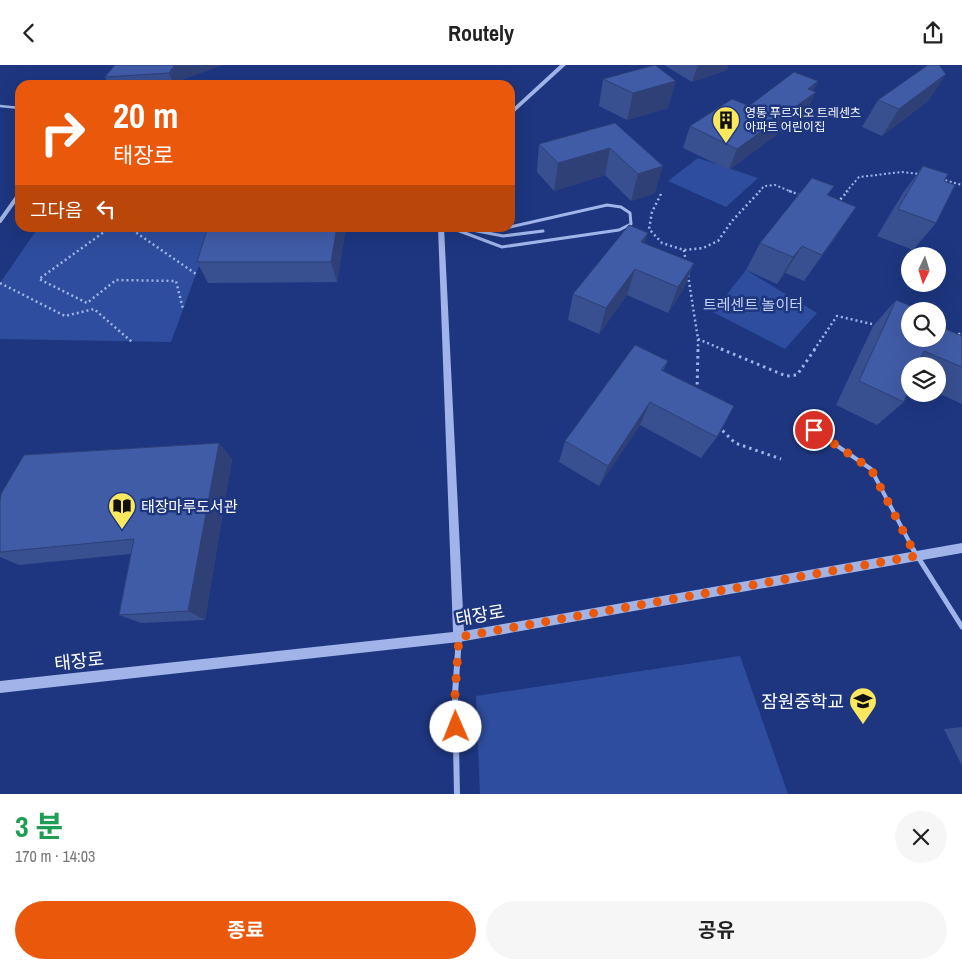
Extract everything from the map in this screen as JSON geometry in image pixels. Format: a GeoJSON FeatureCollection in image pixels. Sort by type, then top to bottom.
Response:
{"type":"FeatureCollection","features":[{"type":"Feature","properties":{"kind":"street"},"geometry":{"type":"LineString","coordinates":[[515,109],[564,65]]}},
{"type":"Feature","properties":{"kind":"street"},"geometry":{"type":"LineString","coordinates":[[108,80],[116,71]]}},
{"type":"Feature","properties":{"kind":"street"},"geometry":{"type":"LineString","coordinates":[[0,221],[15,200]]}},
{"type":"Feature","properties":{"kind":"street"},"geometry":{"type":"LineString","coordinates":[[442,232],[459,637],[455,694],[457,794]]}},
{"type":"Feature","properties":{"kind":"street","name":"태장로"},"geometry":{"type":"LineString","coordinates":[[0,687],[459,637],[962,548]]}},
{"type":"Feature","properties":{"kind":"lane"},"geometry":{"type":"LineString","coordinates":[[0,106],[15,108]]}},
{"type":"Feature","properties":{"kind":"lane"},"geometry":{"type":"LineString","coordinates":[[462,232],[502,247],[619,230],[631,224],[630,213],[621,207],[607,205],[515,226]]}},
{"type":"Feature","properties":{"kind":"lane"},"geometry":{"type":"LineString","coordinates":[[483,232],[503,236],[543,231]]}},
{"type":"Feature","properties":{"kind":"lane"},"geometry":{"type":"LineString","coordinates":[[814,430],[871,469],[916,556],[962,627]]}},
{"type":"Feature","properties":{"kind":"path"},"geometry":{"type":"LineString","coordinates":[[831,205],[836,204],[859,177],[912,172],[928,176]]}},
{"type":"Feature","properties":{"kind":"path"},"geometry":{"type":"LineString","coordinates":[[937,178],[962,185]]}},
{"type":"Feature","properties":{"kind":"path"},"geometry":{"type":"LineString","coordinates":[[661,194],[652,212],[649,229],[662,243],[684,250],[703,248],[718,241],[732,221],[768,184],[807,198]]}},
{"type":"Feature","properties":{"kind":"path"},"geometry":{"type":"LineString","coordinates":[[104,232],[39,279],[87,303],[116,280],[176,281],[183,309]]}},
{"type":"Feature","properties":{"kind":"path"},"geometry":{"type":"LineString","coordinates":[[135,232],[196,273]]}},
{"type":"Feature","properties":{"kind":"path"},"geometry":{"type":"LineString","coordinates":[[684,250],[698,339],[697,392]]}},
{"type":"Feature","properties":{"kind":"path"},"geometry":{"type":"LineString","coordinates":[[0,283],[65,316],[94,309],[132,342]]}},
{"type":"Feature","properties":{"kind":"path"},"geometry":{"type":"LineString","coordinates":[[698,339],[786,376],[797,375],[837,316],[885,327]]}},
{"type":"Feature","properties":{"kind":"path"},"geometry":{"type":"LineString","coordinates":[[952,340],[962,331]]}},
{"type":"Feature","properties":{"kind":"path"},"geometry":{"type":"LineString","coordinates":[[716,422],[735,443],[781,459]]}},
{"type":"Feature","properties":{"kind":"green space"},"geometry":{"type":"Polygon","coordinates":[[[698,158],[758,178],[726,207],[668,181],[698,158]]]}},
{"type":"Feature","properties":{"kind":"green space"},"geometry":{"type":"Polygon","coordinates":[[[35,232],[212,232],[171,342],[0,339],[0,283],[35,232]]]}},
{"type":"Feature","properties":{"kind":"green space","name":"트레센트 놀이터"},"geometry":{"type":"Polygon","coordinates":[[[746,270],[817,313],[785,349],[713,312],[746,270]]]}},
{"type":"Feature","properties":{"kind":"green space"},"geometry":{"type":"Polygon","coordinates":[[[740,656],[788,794],[480,794],[476,696],[740,656]]]}},
{"type":"Feature","properties":{"kind":"building"},"geometry":{"type":"Polygon","coordinates":[[[115,65],[176,65],[169,73],[105,77],[115,65]]]}},
{"type":"Feature","properties":{"kind":"building"},"geometry":{"type":"Polygon","coordinates":[[[655,65],[676,81],[633,93],[603,79],[655,65]]]}},
{"type":"Feature","properties":{"kind":"building"},"geometry":{"type":"Polygon","coordinates":[[[928,65],[939,65],[946,74],[899,109],[878,100],[928,65]]]}},
{"type":"Feature","properties":{"kind":"building"},"geometry":{"type":"Polygon","coordinates":[[[794,72],[818,81],[808,89],[816,92],[737,149],[690,126],[732,99],[749,106],[794,72]]]}},
{"type":"Feature","properties":{"kind":"building"},"geometry":{"type":"Polygon","coordinates":[[[615,123],[663,166],[638,174],[610,148],[558,163],[539,144],[615,123]]]}},
{"type":"Feature","properties":{"kind":"building"},"geometry":{"type":"Polygon","coordinates":[[[923,166],[948,174],[944,181],[955,185],[936,223],[898,209],[923,166]]]}},
{"type":"Feature","properties":{"kind":"building"},"geometry":{"type":"Polygon","coordinates":[[[812,178],[834,186],[827,195],[856,207],[822,255],[802,246],[793,257],[760,243],[812,178]]]}},
{"type":"Feature","properties":{"kind":"building"},"geometry":{"type":"Polygon","coordinates":[[[629,225],[648,233],[641,242],[694,263],[678,287],[635,269],[606,308],[573,294],[629,225]]]}},
{"type":"Feature","properties":{"kind":"building"},"geometry":{"type":"Polygon","coordinates":[[[206,232],[336,232],[331,262],[197,262],[206,232]]]}},
{"type":"Feature","properties":{"kind":"building"},"geometry":{"type":"Polygon","coordinates":[[[896,300],[901,302],[901,347],[946,347],[946,329],[962,336],[962,367],[946,360],[946,357],[938,357],[924,351],[922,357],[901,357],[901,401],[859,381],[896,300]]]}},
{"type":"Feature","properties":{"kind":"building"},"geometry":{"type":"Polygon","coordinates":[[[635,345],[668,361],[661,370],[734,406],[717,437],[650,402],[608,466],[565,441],[635,345]]]}},
{"type":"Feature","properties":{"kind":"building","name":"태장마루도서관"},"geometry":{"type":"Polygon","coordinates":[[[219,443],[188,611],[119,615],[134,539],[0,552],[1,494],[24,455],[219,443]]]}},
{"type":"Feature","properties":{"kind":"place","name":"영통 푸르지오 트레센츠 아파트 어린이집"},"geometry":{"type":"Point","coordinates":[726,144]}},
{"type":"Feature","properties":{"kind":"place","name":"태장마루도서관"},"geometry":{"type":"Point","coordinates":[122,530]}},
{"type":"Feature","properties":{"kind":"place","name":"잠원중학교"},"geometry":{"type":"Point","coordinates":[863,725]}},
{"type":"Feature","properties":{"kind":"route"},"geometry":{"type":"LineString","coordinates":[[456,727],[455,694],[459,637],[916,556],[871,469],[814,430]]}}]}
